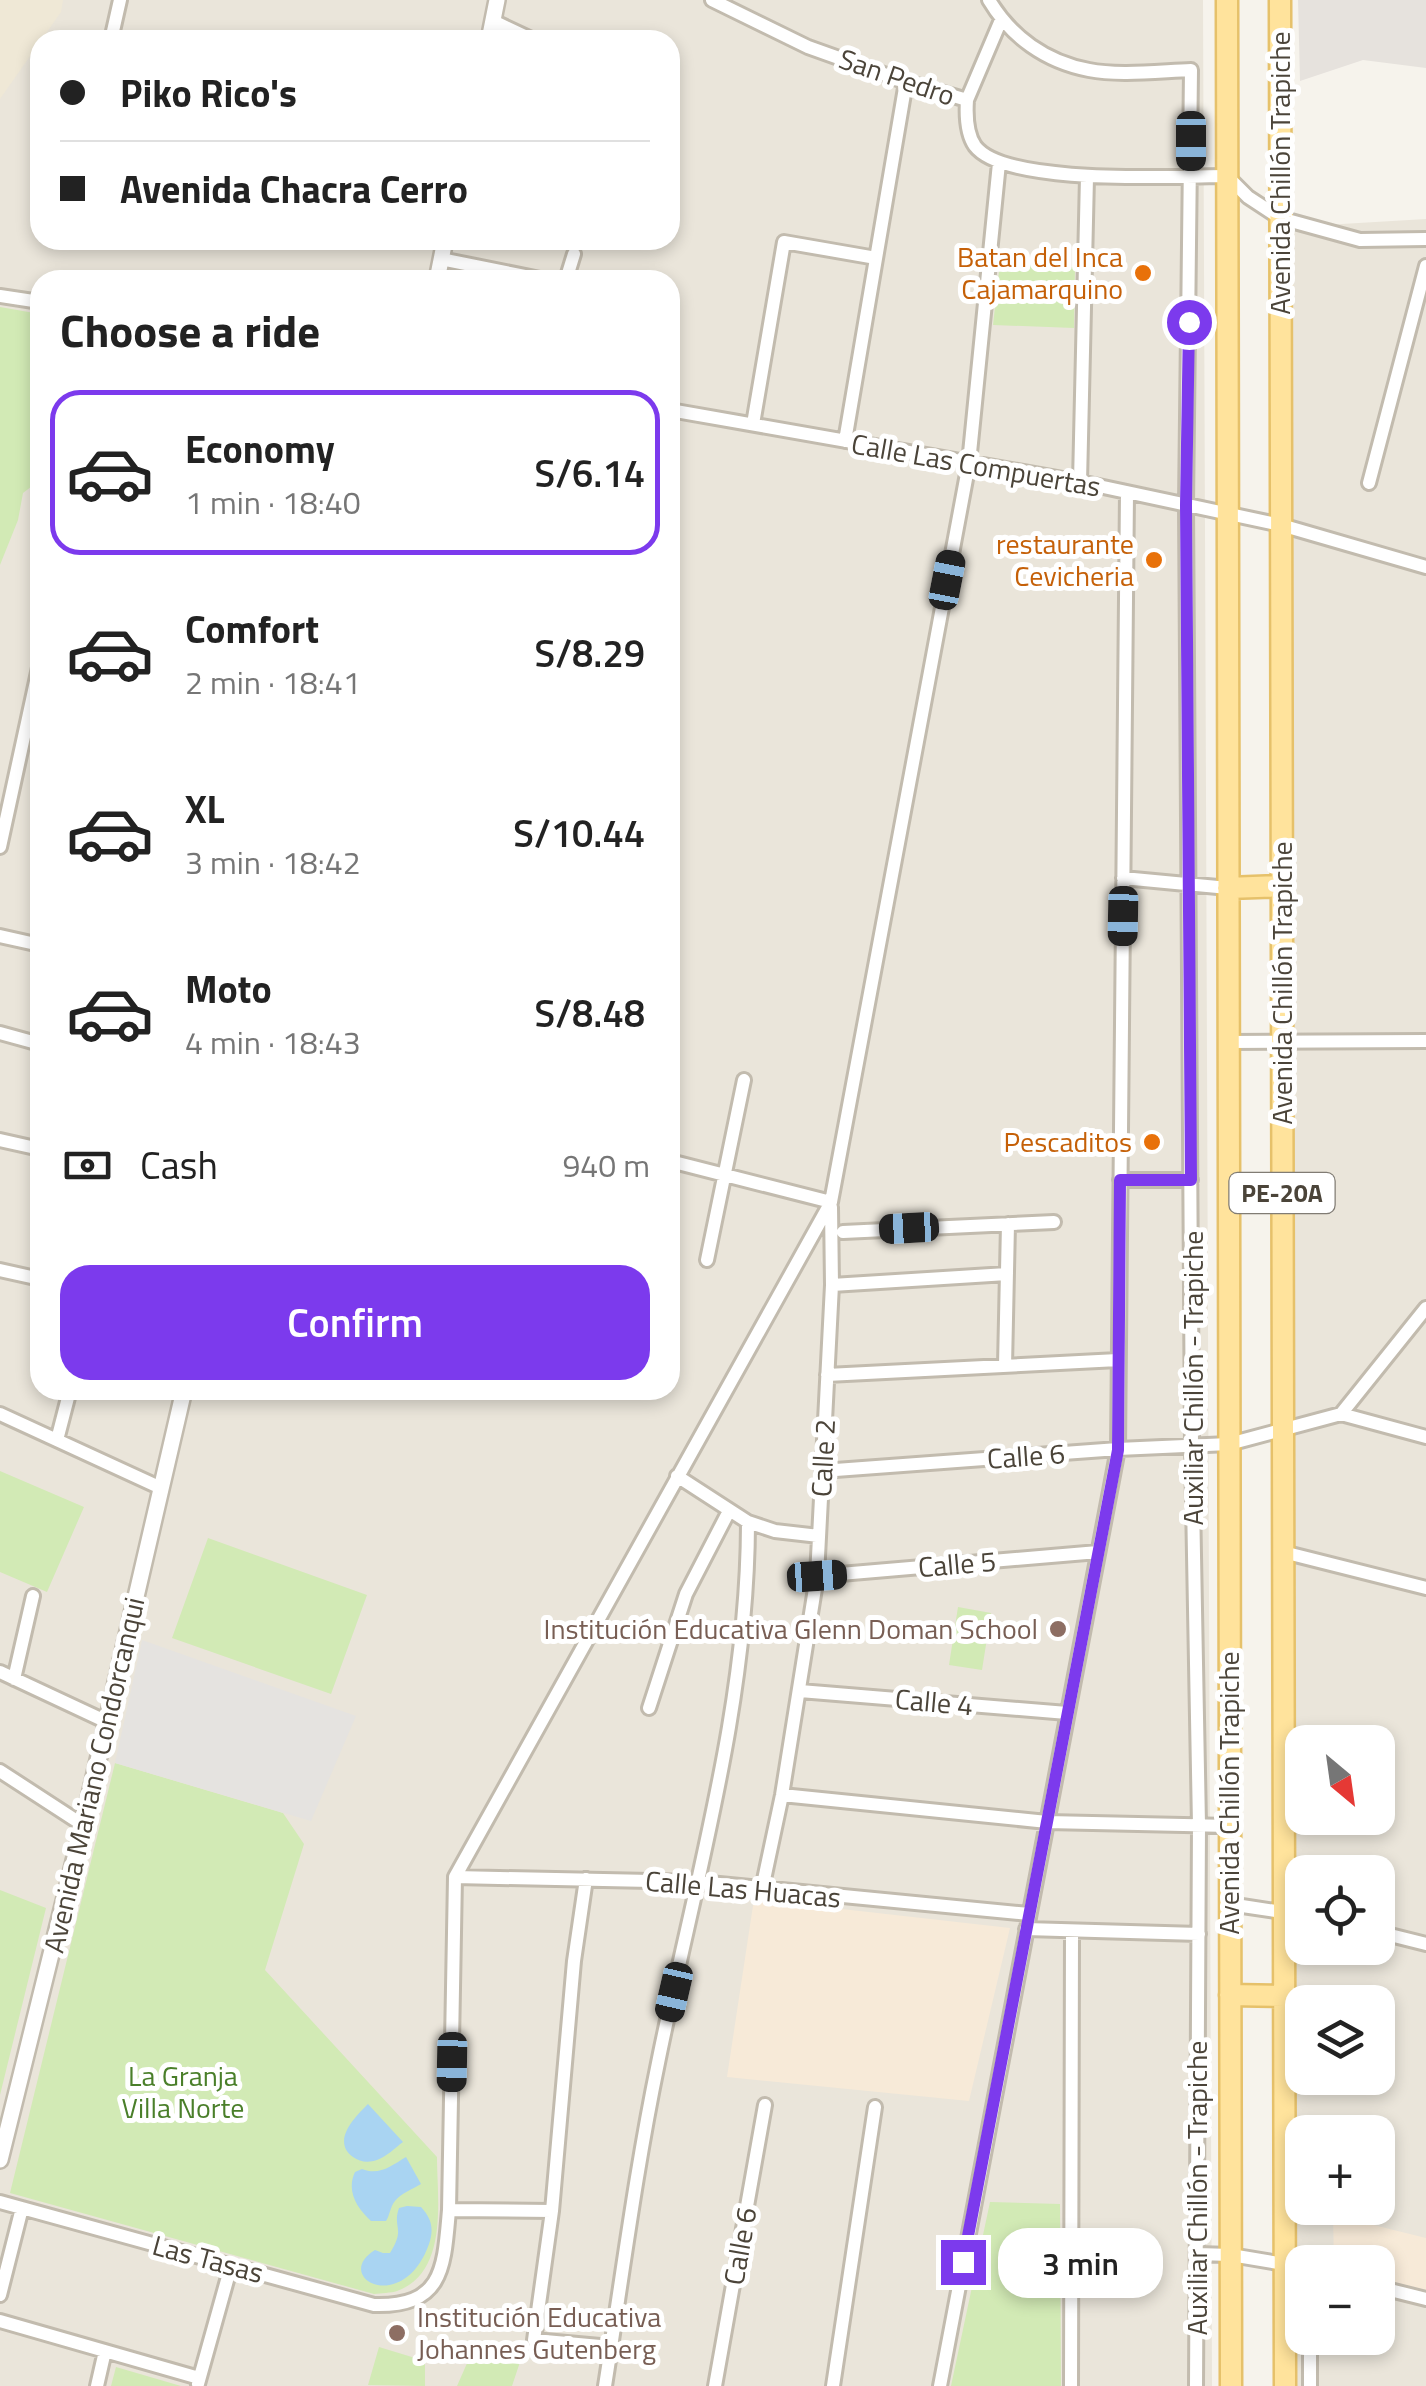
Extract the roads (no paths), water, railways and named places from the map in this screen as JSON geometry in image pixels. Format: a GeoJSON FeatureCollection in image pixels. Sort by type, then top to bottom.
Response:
{"type":"FeatureCollection","features":[{"type":"Feature","properties":{"kind":"main road","name":"Avenida Chillón Trapiche"},"geometry":{"type":"LineString","coordinates":[[1227,0],[1231,2386]]}},
{"type":"Feature","properties":{"kind":"main road","name":"Avenida Chillón Trapiche"},"geometry":{"type":"LineString","coordinates":[[1280,0],[1282,1428],[1291,1855]]}},
{"type":"Feature","properties":{"kind":"main road"},"geometry":{"type":"LineString","coordinates":[[1228,888],[1282,886]]}},
{"type":"Feature","properties":{"kind":"main road","name":"Avenida Chillón Trapiche"},"geometry":{"type":"LineString","coordinates":[[1287,1965],[1284,1996],[1292,2245]]}},
{"type":"Feature","properties":{"kind":"main road"},"geometry":{"type":"LineString","coordinates":[[1230,1995],[1284,1996]]}},
{"type":"Feature","properties":{"kind":"main road","name":"Avenida Chillón Trapiche"},"geometry":{"type":"LineString","coordinates":[[1284,2386],[1286,2355]]}},
{"type":"Feature","properties":{"kind":"street"},"geometry":{"type":"LineString","coordinates":[[113,30],[120,0]]}},
{"type":"Feature","properties":{"kind":"street"},"geometry":{"type":"LineString","coordinates":[[491,30],[497,0]]}},
{"type":"Feature","properties":{"kind":"street","name":"San Pedro"},"geometry":{"type":"LineString","coordinates":[[712,0],[808,46],[967,100],[966,120],[973,144],[999,163]]}},
{"type":"Feature","properties":{"kind":"street"},"geometry":{"type":"LineString","coordinates":[[967,100],[1001,20],[989,0]]}},
{"type":"Feature","properties":{"kind":"street","name":"Auxiliar Chillón - Trapiche"},"geometry":{"type":"LineString","coordinates":[[1001,20],[1038,52],[1089,70],[1192,70],[1186,505],[1192,1446],[1199,1826],[1196,2386]]}},
{"type":"Feature","properties":{"kind":"street"},"geometry":{"type":"LineString","coordinates":[[493,21],[512,30]]}},
{"type":"Feature","properties":{"kind":"street"},"geometry":{"type":"LineString","coordinates":[[845,441],[906,82]]}},
{"type":"Feature","properties":{"kind":"street"},"geometry":{"type":"LineString","coordinates":[[552,2210],[449,2210],[455,1877],[831,1202],[969,463],[999,163],[1087,178],[1228,176],[1248,197],[1280,218],[1360,240],[1426,239]]}},
{"type":"Feature","properties":{"kind":"street"},"geometry":{"type":"LineString","coordinates":[[1080,482],[1087,178]]}},
{"type":"Feature","properties":{"kind":"street"},"geometry":{"type":"LineString","coordinates":[[753,424],[784,242],[876,258]]}},
{"type":"Feature","properties":{"kind":"street"},"geometry":{"type":"LineString","coordinates":[[438,270],[443,250]]}},
{"type":"Feature","properties":{"kind":"street"},"geometry":{"type":"LineString","coordinates":[[569,270],[574,254]]}},
{"type":"Feature","properties":{"kind":"street"},"geometry":{"type":"LineString","coordinates":[[441,258],[497,270]]}},
{"type":"Feature","properties":{"kind":"street"},"geometry":{"type":"LineString","coordinates":[[1369,483],[1426,266]]}},
{"type":"Feature","properties":{"kind":"street"},"geometry":{"type":"LineString","coordinates":[[0,296],[30,300]]}},
{"type":"Feature","properties":{"kind":"street","name":"Calle Las Compuertas"},"geometry":{"type":"LineString","coordinates":[[680,412],[1080,482],[1280,525],[1426,567]]}},
{"type":"Feature","properties":{"kind":"street"},"geometry":{"type":"LineString","coordinates":[[940,2386],[1118,1450],[1127,493]]}},
{"type":"Feature","properties":{"kind":"street"},"geometry":{"type":"LineString","coordinates":[[0,847],[30,728]]}},
{"type":"Feature","properties":{"kind":"street"},"geometry":{"type":"LineString","coordinates":[[1123,878],[1228,888]]}},
{"type":"Feature","properties":{"kind":"street"},"geometry":{"type":"LineString","coordinates":[[0,936],[30,943]]}},
{"type":"Feature","properties":{"kind":"street"},"geometry":{"type":"LineString","coordinates":[[0,1033],[30,1041]]}},
{"type":"Feature","properties":{"kind":"street"},"geometry":{"type":"LineString","coordinates":[[1228,1042],[1426,1042]]}},
{"type":"Feature","properties":{"kind":"street"},"geometry":{"type":"LineString","coordinates":[[707,1260],[744,1080]]}},
{"type":"Feature","properties":{"kind":"street"},"geometry":{"type":"LineString","coordinates":[[0,1140],[30,1147]]}},
{"type":"Feature","properties":{"kind":"street"},"geometry":{"type":"LineString","coordinates":[[680,1164],[831,1202]]}},
{"type":"Feature","properties":{"kind":"street"},"geometry":{"type":"LineString","coordinates":[[1120,1180],[1191,1180]]}},
{"type":"Feature","properties":{"kind":"street","name":"Calle 2"},"geometry":{"type":"LineString","coordinates":[[762,1890],[782,1795],[817,1576],[832,1286],[831,1202]]}},
{"type":"Feature","properties":{"kind":"street"},"geometry":{"type":"LineString","coordinates":[[843,1232],[1054,1222]]}},
{"type":"Feature","properties":{"kind":"street"},"geometry":{"type":"LineString","coordinates":[[1005,1366],[1008,1224]]}},
{"type":"Feature","properties":{"kind":"street"},"geometry":{"type":"LineString","coordinates":[[0,1272],[30,1277]]}},
{"type":"Feature","properties":{"kind":"street"},"geometry":{"type":"LineString","coordinates":[[832,1286],[1007,1274]]}},
{"type":"Feature","properties":{"kind":"street"},"geometry":{"type":"LineString","coordinates":[[1424,1314],[1341,1414],[1426,1437]]}},
{"type":"Feature","properties":{"kind":"street"},"geometry":{"type":"LineString","coordinates":[[827,1375],[1118,1360]]}},
{"type":"Feature","properties":{"kind":"street"},"geometry":{"type":"LineString","coordinates":[[57,1440],[67,1400]]}},
{"type":"Feature","properties":{"kind":"street","name":"Avenida Mariano Condorcanqui"},"geometry":{"type":"LineString","coordinates":[[0,2160],[83,1826],[182,1400]]}},
{"type":"Feature","properties":{"kind":"street"},"geometry":{"type":"LineString","coordinates":[[0,1414],[161,1488]]}},
{"type":"Feature","properties":{"kind":"street","name":"Calle 6"},"geometry":{"type":"LineString","coordinates":[[822,1471],[1229,1444],[1341,1414]]}},
{"type":"Feature","properties":{"kind":"street"},"geometry":{"type":"LineString","coordinates":[[677,1476],[748,1522],[819,1536]]}},
{"type":"Feature","properties":{"kind":"street"},"geometry":{"type":"LineString","coordinates":[[649,1708],[686,1594],[729,1511]]}},
{"type":"Feature","properties":{"kind":"street"},"geometry":{"type":"LineString","coordinates":[[605,2386],[658,2064],[699,1882],[740,1662],[748,1522]]}},
{"type":"Feature","properties":{"kind":"street","name":"Calle 5"},"geometry":{"type":"LineString","coordinates":[[817,1576],[1098,1552]]}},
{"type":"Feature","properties":{"kind":"street"},"geometry":{"type":"LineString","coordinates":[[1283,1552],[1426,1588]]}},
{"type":"Feature","properties":{"kind":"street"},"geometry":{"type":"LineString","coordinates":[[14,1679],[32,1596]]}},
{"type":"Feature","properties":{"kind":"street"},"geometry":{"type":"LineString","coordinates":[[0,1672],[107,1722]]}},
{"type":"Feature","properties":{"kind":"street","name":"Calle 4"},"geometry":{"type":"LineString","coordinates":[[800,1691],[1067,1714]]}},
{"type":"Feature","properties":{"kind":"street"},"geometry":{"type":"LineString","coordinates":[[0,1772],[83,1826]]}},
{"type":"Feature","properties":{"kind":"street"},"geometry":{"type":"LineString","coordinates":[[782,1795],[1047,1822],[1229,1826]]}},
{"type":"Feature","properties":{"kind":"street","name":"Calle Las Huacas"},"geometry":{"type":"LineString","coordinates":[[455,1877],[699,1882],[1029,1914]]}},
{"type":"Feature","properties":{"kind":"street"},"geometry":{"type":"LineString","coordinates":[[586,1879],[574,1960],[552,2210],[534,2340],[611,2347]]}},
{"type":"Feature","properties":{"kind":"street"},"geometry":{"type":"LineString","coordinates":[[1229,1904],[1285,1912]]}},
{"type":"Feature","properties":{"kind":"street"},"geometry":{"type":"LineString","coordinates":[[1026,1929],[1199,1934]]}},
{"type":"Feature","properties":{"kind":"street"},"geometry":{"type":"LineString","coordinates":[[1071,2386],[1072,1932]]}},
{"type":"Feature","properties":{"kind":"street"},"geometry":{"type":"LineString","coordinates":[[1395,1936],[1426,1944]]}},
{"type":"Feature","properties":{"kind":"street","name":"Calle 6"},"geometry":{"type":"LineString","coordinates":[[715,2386],[765,2105]]}},
{"type":"Feature","properties":{"kind":"street"},"geometry":{"type":"LineString","coordinates":[[833,2386],[876,2108]]}},
{"type":"Feature","properties":{"kind":"street","name":"Las Tasas"},"geometry":{"type":"LineString","coordinates":[[0,2202],[374,2305],[396,2306],[418,2300],[434,2284],[445,2257],[449,2210]]}},
{"type":"Feature","properties":{"kind":"street"},"geometry":{"type":"LineString","coordinates":[[0,2295],[22,2208]]}},
{"type":"Feature","properties":{"kind":"street"},"geometry":{"type":"LineString","coordinates":[[1197,2254],[1285,2264]]}},
{"type":"Feature","properties":{"kind":"street"},"geometry":{"type":"LineString","coordinates":[[0,2321],[198,2382],[231,2266]]}},
{"type":"Feature","properties":{"kind":"street"},"geometry":{"type":"LineString","coordinates":[[1395,2291],[1426,2299]]}},
{"type":"Feature","properties":{"kind":"street"},"geometry":{"type":"LineString","coordinates":[[97,2386],[105,2351]]}},
{"type":"Feature","properties":{"kind":"street"},"geometry":{"type":"LineString","coordinates":[[1310,2355],[1310,2386]]}},
{"type":"Feature","properties":{"kind":"water"},"geometry":{"type":"Polygon","coordinates":[[[368,2104],[403,2142],[384,2157],[367,2162],[353,2157],[344,2144],[347,2129],[368,2104]]]}},
{"type":"Feature","properties":{"kind":"water"},"geometry":{"type":"Polygon","coordinates":[[[406,2157],[421,2184],[398,2198],[386,2221],[371,2221],[354,2199],[355,2172],[379,2171],[406,2157]]]}},
{"type":"Feature","properties":{"kind":"water"},"geometry":{"type":"Polygon","coordinates":[[[421,2207],[428,2216],[432,2229],[429,2244],[417,2266],[403,2280],[376,2284],[361,2271],[364,2260],[375,2250],[390,2253],[398,2233],[399,2208],[421,2207]]]}},
{"type":"Feature","properties":{"kind":"place","name":"Batan del Inca Cajamarquino"},"geometry":{"type":"Point","coordinates":[1143,273]}},
{"type":"Feature","properties":{"kind":"place","name":"restaurante Cevicheria"},"geometry":{"type":"Point","coordinates":[1154,560]}},
{"type":"Feature","properties":{"kind":"place","name":"Pescaditos"},"geometry":{"type":"Point","coordinates":[1152,1142]}},
{"type":"Feature","properties":{"kind":"place","name":"Institución Educativa Glenn Doman School"},"geometry":{"type":"Point","coordinates":[1058,1629]}},
{"type":"Feature","properties":{"kind":"place","name":"Institución Educativa Johannes Gutenberg"},"geometry":{"type":"Point","coordinates":[397,2333]}},
{"type":"Feature","properties":{"kind":"park label","name":"La Granja Villa Norte"},"geometry":{"type":"Point","coordinates":[183,2092]}}]}
